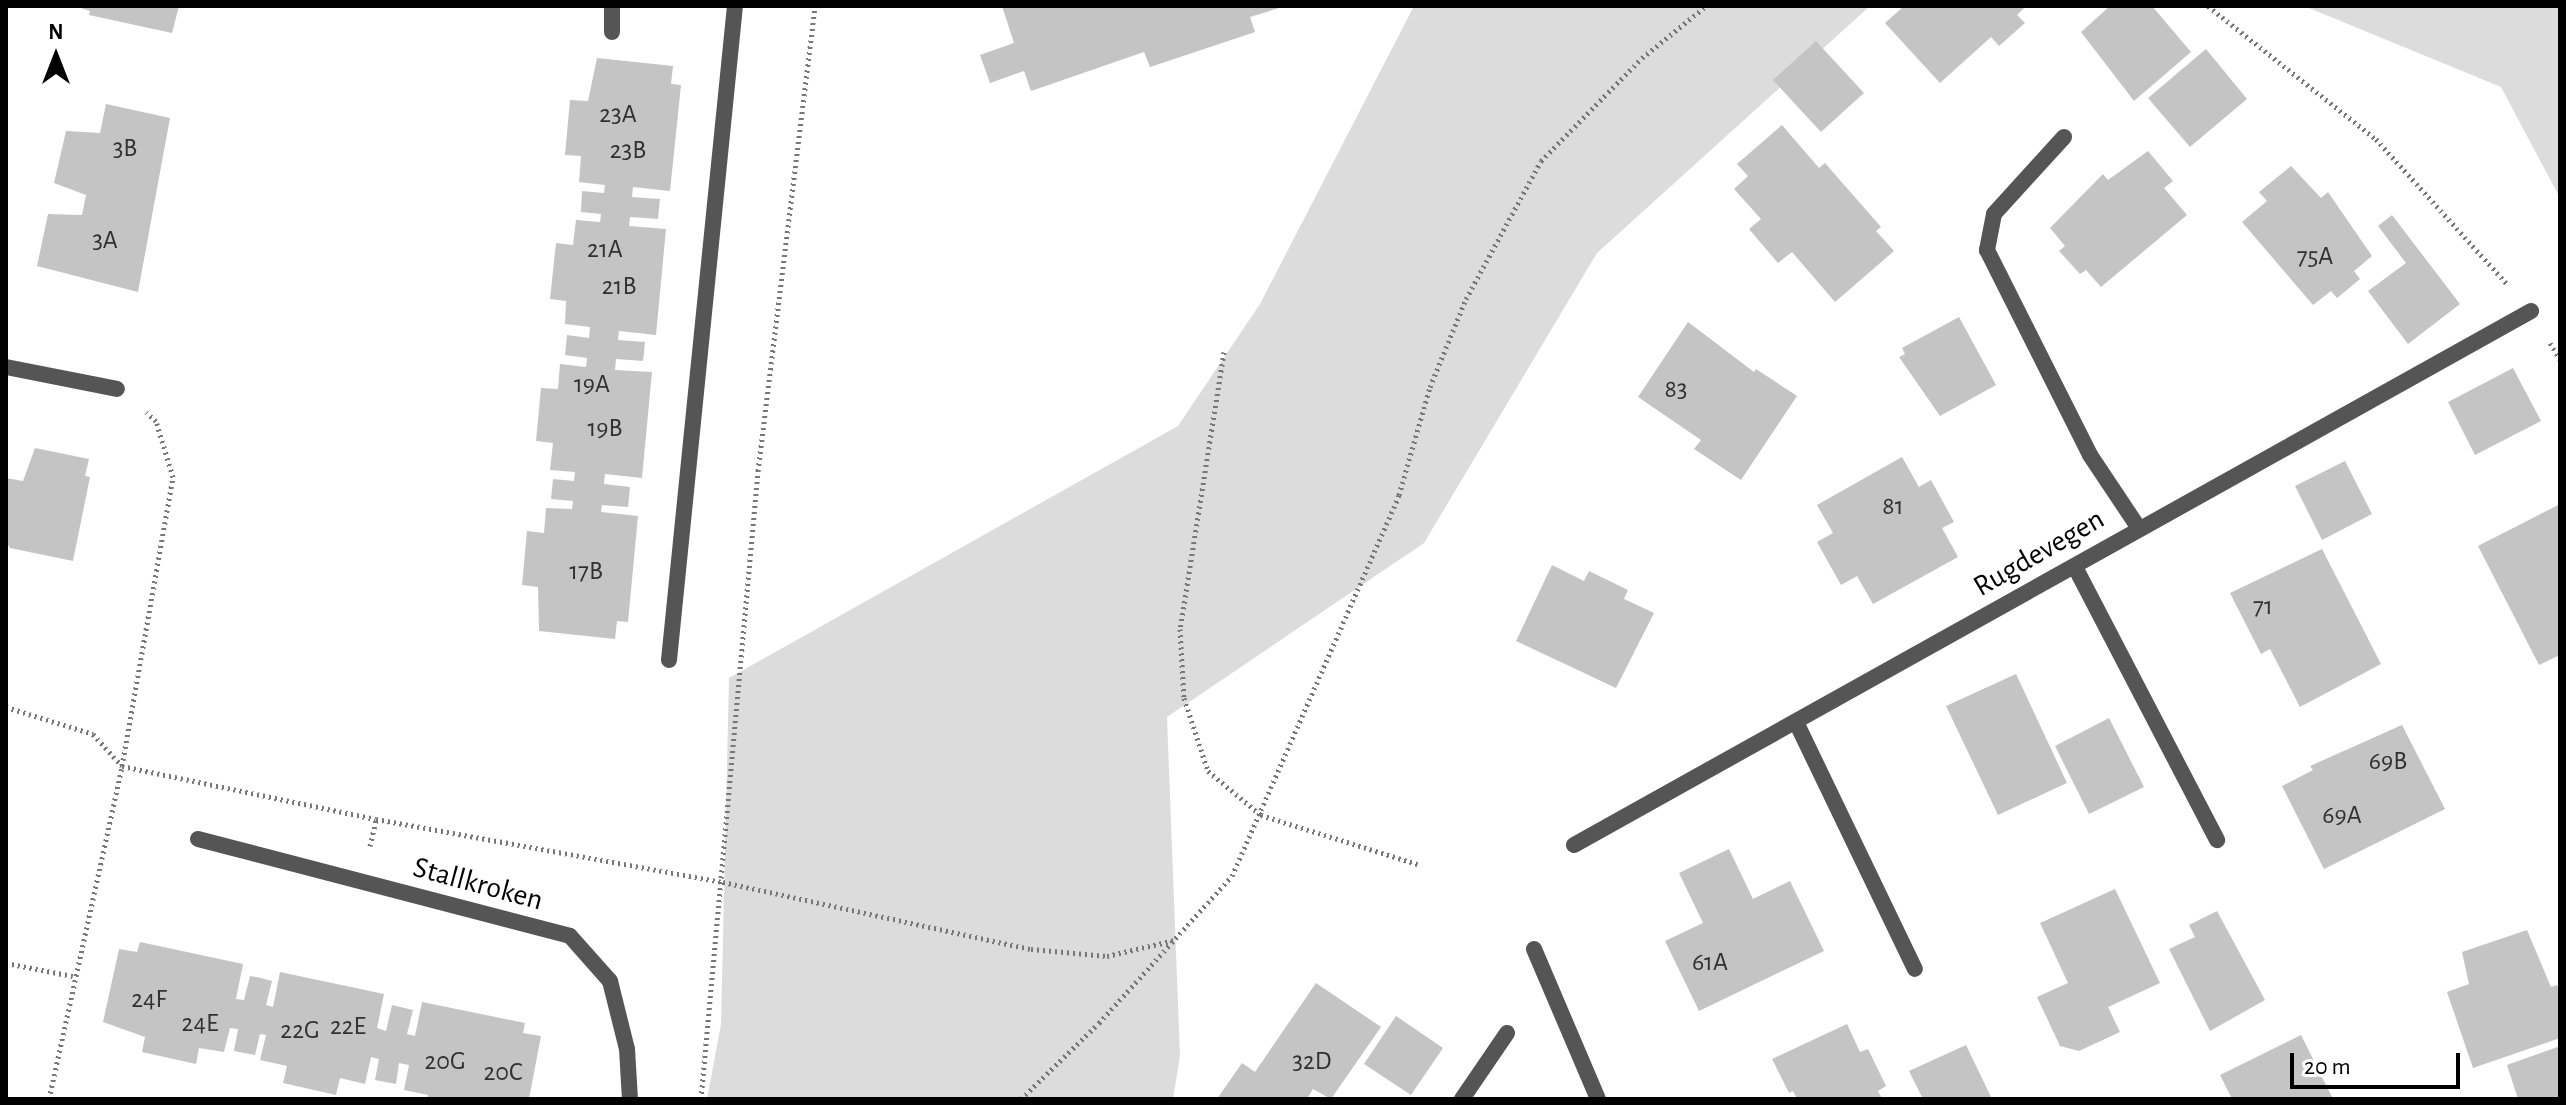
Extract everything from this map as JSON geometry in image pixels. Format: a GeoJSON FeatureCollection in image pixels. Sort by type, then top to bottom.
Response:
{"type":"FeatureCollection","features":[{"type":"Feature","properties":{"kind":"street"},"geometry":{"type":"LineString","coordinates":[[612,6],[612,32]]}},
{"type":"Feature","properties":{"kind":"street"},"geometry":{"type":"LineString","coordinates":[[669,660],[735,6]]}},
{"type":"Feature","properties":{"kind":"street"},"geometry":{"type":"LineString","coordinates":[[2064,137],[1994,214],[1987,250],[2000,283],[2090,455],[2138,527]]}},
{"type":"Feature","properties":{"kind":"street","name":"Rugdevegen"},"geometry":{"type":"LineString","coordinates":[[1574,845],[2075,567],[2138,527],[2531,311]]}},
{"type":"Feature","properties":{"kind":"street"},"geometry":{"type":"LineString","coordinates":[[6,367],[117,389]]}},
{"type":"Feature","properties":{"kind":"street"},"geometry":{"type":"LineString","coordinates":[[2075,567],[2217,840]]}},
{"type":"Feature","properties":{"kind":"street"},"geometry":{"type":"LineString","coordinates":[[1796,722],[1915,969]]}},
{"type":"Feature","properties":{"kind":"street","name":"Stallkroken"},"geometry":{"type":"LineString","coordinates":[[198,839],[570,936],[610,981],[627,1049],[630,1099]]}},
{"type":"Feature","properties":{"kind":"street"},"geometry":{"type":"LineString","coordinates":[[1534,949],[1598,1099]]}},
{"type":"Feature","properties":{"kind":"street"},"geometry":{"type":"LineString","coordinates":[[1462,1099],[1507,1033]]}},
{"type":"Feature","properties":{"kind":"path"},"geometry":{"type":"LineString","coordinates":[[701,1099],[758,471],[815,6]]}},
{"type":"Feature","properties":{"kind":"path"},"geometry":{"type":"LineString","coordinates":[[1021,1099],[1176,940],[1232,876],[1399,495],[1430,387],[1466,299],[1533,175],[1642,58],[1706,6]]}},
{"type":"Feature","properties":{"kind":"path"},"geometry":{"type":"LineString","coordinates":[[2208,6],[2376,139],[2531,311],[2560,359]]}},
{"type":"Feature","properties":{"kind":"path"},"geometry":{"type":"LineString","coordinates":[[1224,352],[1180,629],[1184,698],[1208,771],[1261,815],[1417,864]]}},
{"type":"Feature","properties":{"kind":"path"},"geometry":{"type":"LineString","coordinates":[[49,1099],[73,976],[122,766],[173,477],[156,421],[117,389]]}},
{"type":"Feature","properties":{"kind":"path"},"geometry":{"type":"LineString","coordinates":[[6,707],[93,734],[122,766],[723,882],[1031,949],[1107,956],[1176,940]]}},
{"type":"Feature","properties":{"kind":"path"},"geometry":{"type":"LineString","coordinates":[[6,963],[73,976]]}},
{"type":"Feature","properties":{"kind":"shaded area"},"geometry":{"type":"Polygon","coordinates":[[[1414,6],[1870,6],[1597,253],[1424,543],[1167,717],[1180,1056],[1173,1099],[707,1099],[721,1024],[729,678],[1178,426],[1260,304],[1414,6]]]}},
{"type":"Feature","properties":{"kind":"shaded area"},"geometry":{"type":"Polygon","coordinates":[[[2304,6],[2560,6],[2560,198],[2501,87],[2304,6]]]}},
{"type":"Feature","properties":{"kind":"building"},"geometry":{"type":"Polygon","coordinates":[[[74,6],[179,6],[172,33],[89,15],[90,11],[74,6]]]}},
{"type":"Feature","properties":{"kind":"building"},"geometry":{"type":"Polygon","coordinates":[[[1002,6],[1282,7],[1250,17],[1255,32],[1150,67],[1144,52],[1031,91],[1024,71],[990,83],[980,55],[1014,43],[1002,6]]]}},
{"type":"Feature","properties":{"kind":"building"},"geometry":{"type":"Polygon","coordinates":[[[1904,6],[2026,6],[2017,15],[2025,23],[1999,46],[1991,37],[1940,83],[1885,23],[1904,6]]]}},
{"type":"Feature","properties":{"kind":"building"},"geometry":{"type":"Polygon","coordinates":[[[2110,6],[2152,6],[2191,52],[2134,101],[2081,32],[2110,6]]]}},
{"type":"Feature","properties":{"kind":"building"},"geometry":{"type":"Polygon","coordinates":[[[1816,41],[1864,93],[1821,132],[1773,80],[1816,41]]]}},
{"type":"Feature","properties":{"kind":"building"},"geometry":{"type":"Polygon","coordinates":[[[2206,49],[2247,99],[2190,147],[2148,98],[2206,49]]]}},
{"type":"Feature","properties":{"kind":"building"},"geometry":{"type":"Polygon","coordinates":[[[597,58],[673,66],[671,84],[681,85],[670,191],[633,187],[632,197],[660,199],[658,219],[630,217],[629,226],[666,229],[656,335],[619,331],[618,340],[645,342],[644,353],[643,361],[616,359],[615,370],[652,372],[642,478],[605,474],[604,484],[630,487],[628,507],[602,505],[601,512],[638,516],[628,622],[617,621],[615,639],[539,631],[538,587],[522,585],[527,531],[544,533],[546,508],[572,509],[573,501],[551,499],[553,479],[574,481],[575,472],[550,470],[553,443],[536,441],[541,388],[558,389],[560,364],[586,367],[587,358],[565,355],[567,335],[589,338],[590,327],[565,324],[566,301],[550,299],[556,243],[573,245],[576,220],[600,222],[601,214],[581,212],[582,191],[604,193],[605,185],[579,182],[581,156],[565,155],[570,100],[588,101],[597,58]]]}},
{"type":"Feature","properties":{"kind":"building"},"geometry":{"type":"Polygon","coordinates":[[[106,104],[170,118],[138,292],[37,266],[48,214],[82,215],[86,195],[54,183],[66,131],[100,133],[106,104]]]}},
{"type":"Feature","properties":{"kind":"building"},"geometry":{"type":"Polygon","coordinates":[[[1782,125],[1819,168],[1825,163],[1881,227],[1876,231],[1894,251],[1835,302],[1792,252],[1778,263],[1749,229],[1761,219],[1734,189],[1748,176],[1737,164],[1782,125]]]}},
{"type":"Feature","properties":{"kind":"building"},"geometry":{"type":"Polygon","coordinates":[[[2148,151],[2173,181],[2164,188],[2187,215],[2101,287],[2086,270],[2080,274],[2059,251],[2065,246],[2050,228],[2103,174],[2108,180],[2148,151]]]}},
{"type":"Feature","properties":{"kind":"building"},"geometry":{"type":"Polygon","coordinates":[[[2291,166],[2321,198],[2328,192],[2372,256],[2354,271],[2360,279],[2337,298],[2331,291],[2313,305],[2242,222],[2267,201],[2259,192],[2291,166]]]}},
{"type":"Feature","properties":{"kind":"building"},"geometry":{"type":"Polygon","coordinates":[[[2392,215],[2460,304],[2408,344],[2368,291],[2406,263],[2378,226],[2392,215]]]}},
{"type":"Feature","properties":{"kind":"building"},"geometry":{"type":"Polygon","coordinates":[[[1959,317],[1996,385],[1940,416],[1899,357],[1905,354],[1902,348],[1959,317]]]}},
{"type":"Feature","properties":{"kind":"building"},"geometry":{"type":"Polygon","coordinates":[[[1688,322],[1754,372],[1756,369],[1797,396],[1741,480],[1694,449],[1701,440],[1638,397],[1688,322]]]}},
{"type":"Feature","properties":{"kind":"building"},"geometry":{"type":"Polygon","coordinates":[[[2513,368],[2541,421],[2475,455],[2448,402],[2513,368]]]}},
{"type":"Feature","properties":{"kind":"building"},"geometry":{"type":"Polygon","coordinates":[[[35,448],[89,459],[85,476],[90,477],[73,561],[10,548],[6,542],[6,478],[23,481],[35,448]]]}},
{"type":"Feature","properties":{"kind":"building"},"geometry":{"type":"Polygon","coordinates":[[[1902,457],[1919,487],[1931,480],[1954,522],[1942,528],[1958,557],[1873,604],[1857,576],[1841,585],[1817,542],[1833,533],[1817,505],[1902,457]]]}},
{"type":"Feature","properties":{"kind":"building"},"geometry":{"type":"Polygon","coordinates":[[[2345,461],[2372,514],[2322,540],[2295,486],[2345,461]]]}},
{"type":"Feature","properties":{"kind":"building"},"geometry":{"type":"Polygon","coordinates":[[[2560,504],[2560,655],[2539,665],[2478,546],[2560,504]]]}},
{"type":"Feature","properties":{"kind":"building"},"geometry":{"type":"Polygon","coordinates":[[[2322,549],[2381,664],[2300,707],[2270,649],[2261,654],[2230,593],[2322,549]]]}},
{"type":"Feature","properties":{"kind":"building"},"geometry":{"type":"Polygon","coordinates":[[[1552,565],[1584,581],[1589,571],[1628,590],[1624,599],[1654,613],[1616,688],[1516,641],[1552,565]]]}},
{"type":"Feature","properties":{"kind":"building"},"geometry":{"type":"Polygon","coordinates":[[[2016,674],[2067,783],[1998,815],[1946,706],[2016,674]]]}},
{"type":"Feature","properties":{"kind":"building"},"geometry":{"type":"Polygon","coordinates":[[[2109,718],[2144,787],[2089,814],[2055,746],[2109,718]]]}},
{"type":"Feature","properties":{"kind":"building"},"geometry":{"type":"Polygon","coordinates":[[[2402,725],[2445,809],[2324,869],[2282,786],[2313,770],[2310,766],[2402,725]]]}},
{"type":"Feature","properties":{"kind":"building"},"geometry":{"type":"Polygon","coordinates":[[[1729,849],[1753,899],[1790,881],[1824,951],[1699,1011],[1665,941],[1703,923],[1679,873],[1729,849]]]}},
{"type":"Feature","properties":{"kind":"building"},"geometry":{"type":"Polygon","coordinates":[[[2115,889],[2160,983],[2108,1007],[2120,1032],[2079,1051],[2060,1046],[2037,997],[2068,983],[2040,923],[2115,889]]]}},
{"type":"Feature","properties":{"kind":"building"},"geometry":{"type":"Polygon","coordinates":[[[2217,911],[2265,1000],[2210,1031],[2169,949],[2195,937],[2189,925],[2217,911]]]}},
{"type":"Feature","properties":{"kind":"building"},"geometry":{"type":"Polygon","coordinates":[[[2527,930],[2551,987],[2557,985],[2560,995],[2560,1038],[2473,1068],[2447,992],[2469,984],[2462,952],[2527,930]]]}},
{"type":"Feature","properties":{"kind":"building"},"geometry":{"type":"Polygon","coordinates":[[[140,942],[243,964],[236,999],[244,1000],[250,976],[261,978],[272,981],[266,1005],[273,1007],[280,972],[384,994],[377,1028],[386,1031],[392,1005],[413,1010],[407,1034],[415,1036],[422,1002],[525,1023],[523,1033],[541,1036],[529,1099],[427,1099],[428,1095],[404,1090],[409,1065],[399,1063],[396,1084],[375,1080],[379,1059],[371,1057],[365,1084],[340,1078],[336,1095],[283,1083],[287,1066],[260,1060],[266,1035],[260,1034],[255,1055],[234,1051],[238,1029],[230,1028],[224,1052],[199,1048],[196,1064],[142,1052],[145,1037],[103,1022],[119,949],[137,952],[140,942]]]}},
{"type":"Feature","properties":{"kind":"building"},"geometry":{"type":"Polygon","coordinates":[[[1316,983],[1381,1027],[1331,1099],[1313,1089],[1307,1099],[1217,1099],[1242,1063],[1255,1072],[1316,983]]]}},
{"type":"Feature","properties":{"kind":"building"},"geometry":{"type":"Polygon","coordinates":[[[1396,1016],[1443,1048],[1411,1095],[1364,1064],[1396,1016]]]}},
{"type":"Feature","properties":{"kind":"building"},"geometry":{"type":"Polygon","coordinates":[[[1847,1024],[1860,1052],[1868,1049],[1886,1086],[1878,1091],[1882,1099],[1797,1099],[1793,1091],[1789,1093],[1772,1059],[1847,1024]]]}},
{"type":"Feature","properties":{"kind":"building"},"geometry":{"type":"Polygon","coordinates":[[[2301,1035],[2333,1099],[2232,1099],[2220,1075],[2301,1035]]]}},
{"type":"Feature","properties":{"kind":"building"},"geometry":{"type":"Polygon","coordinates":[[[1966,1045],[1992,1099],[1923,1099],[1909,1071],[1966,1045]]]}},
{"type":"Feature","properties":{"kind":"building"},"geometry":{"type":"Polygon","coordinates":[[[2560,1046],[2560,1099],[2518,1099],[2507,1065],[2560,1046]]]}}]}
